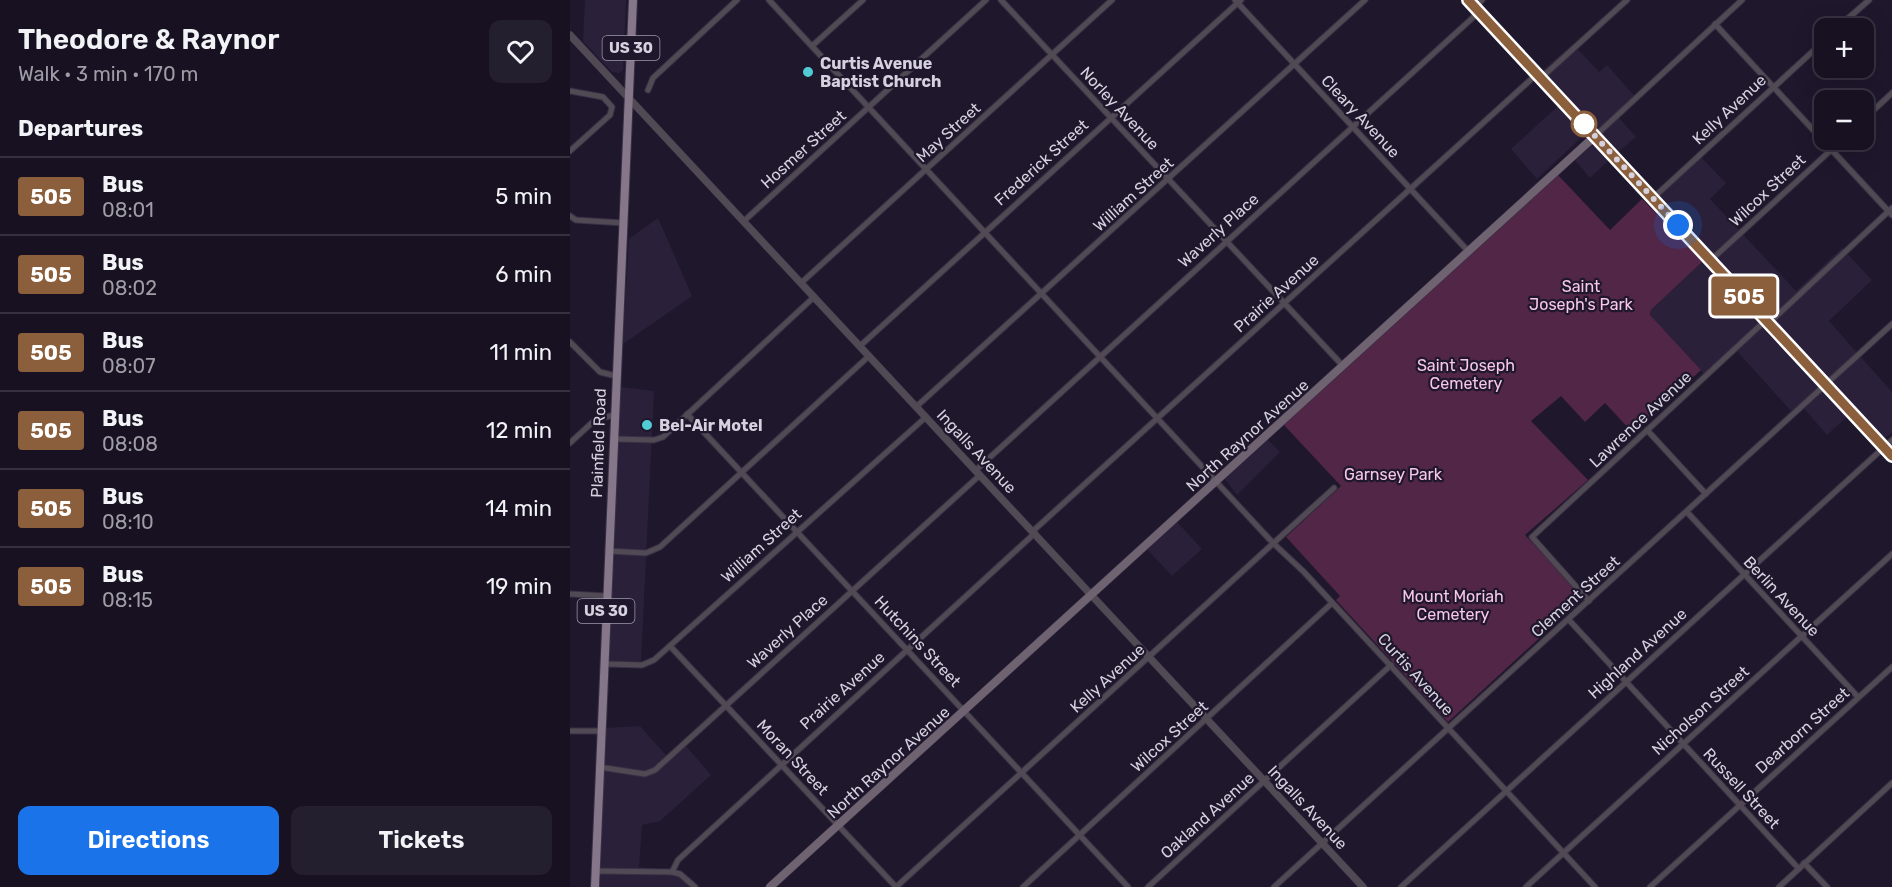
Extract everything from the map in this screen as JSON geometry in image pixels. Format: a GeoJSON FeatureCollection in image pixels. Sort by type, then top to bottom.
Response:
{"type":"FeatureCollection","features":[{"type":"Feature","properties":{"kind":"main road","name":"Plainfield Road"},"geometry":{"type":"LineString","coordinates":[[595,887],[633,0]]}},
{"type":"Feature","properties":{"kind":"main road"},"geometry":{"type":"LineString","coordinates":[[1468,0],[1892,456]]}},
{"type":"Feature","properties":{"kind":"main road","name":"North Raynor Avenue"},"geometry":{"type":"LineString","coordinates":[[770,887],[1595,136]]}},
{"type":"Feature","properties":{"kind":"street"},"geometry":{"type":"LineString","coordinates":[[648,90],[653,78],[737,0]]}},
{"type":"Feature","properties":{"kind":"street"},"geometry":{"type":"LineString","coordinates":[[769,0],[1216,480]]}},
{"type":"Feature","properties":{"kind":"street"},"geometry":{"type":"LineString","coordinates":[[812,46],[863,0]]}},
{"type":"Feature","properties":{"kind":"street","name":"Hosmer Street"},"geometry":{"type":"LineString","coordinates":[[744,221],[986,0]]}},
{"type":"Feature","properties":{"kind":"street","name":"Norley Avenue"},"geometry":{"type":"LineString","coordinates":[[1001,0],[1343,366]]}},
{"type":"Feature","properties":{"kind":"street","name":"May Street"},"geometry":{"type":"LineString","coordinates":[[801,283],[1112,0]]}},
{"type":"Feature","properties":{"kind":"street","name":"William Street"},"geometry":{"type":"LineString","coordinates":[[917,406],[1365,0]]}},
{"type":"Feature","properties":{"kind":"street","name":"Waverly Place"},"geometry":{"type":"LineString","coordinates":[[599,767],[645,774],[655,770],[852,590],[1226,240],[1353,127],[1477,9],[1482,0]]}},
{"type":"Feature","properties":{"kind":"street","name":"Prairie Avenue"},"geometry":{"type":"LineString","coordinates":[[672,872],[678,860],[1159,417],[1411,190],[1627,0]]}},
{"type":"Feature","properties":{"kind":"street","name":"North Raynor Avenue"},"geometry":{"type":"LineString","coordinates":[[1595,136],[1742,0]]}},
{"type":"Feature","properties":{"kind":"street"},"geometry":{"type":"LineString","coordinates":[[1848,18],[1869,0]]}},
{"type":"Feature","properties":{"kind":"street","name":"Cleary Avenue"},"geometry":{"type":"LineString","coordinates":[[1238,1],[1468,251]]}},
{"type":"Feature","properties":{"kind":"street","name":"Frederick Street"},"geometry":{"type":"LineString","coordinates":[[860,346],[1238,1]]}},
{"type":"Feature","properties":{"kind":"street"},"geometry":{"type":"LineString","coordinates":[[1715,24],[1814,132]]}},
{"type":"Feature","properties":{"kind":"street","name":"Ingalls Avenue"},"geometry":{"type":"LineString","coordinates":[[570,35],[1363,887]]}},
{"type":"Feature","properties":{"kind":"street","name":"Kelly Avenue"},"geometry":{"type":"LineString","coordinates":[[1653,198],[1814,49]]}},
{"type":"Feature","properties":{"kind":"street"},"geometry":{"type":"LineString","coordinates":[[570,91],[579,95],[603,98],[609,101],[612,107],[610,115],[570,151]]}},
{"type":"Feature","properties":{"kind":"street"},"geometry":{"type":"LineString","coordinates":[[1874,110],[1892,93]]}},
{"type":"Feature","properties":{"kind":"street"},"geometry":{"type":"LineString","coordinates":[[570,98],[579,95]]}},
{"type":"Feature","properties":{"kind":"street"},"geometry":{"type":"LineString","coordinates":[[1767,322],[1891,212],[1831,150]]}},
{"type":"Feature","properties":{"kind":"street","name":"Wilcox Street"},"geometry":{"type":"LineString","coordinates":[[1711,260],[1831,150]]}},
{"type":"Feature","properties":{"kind":"street"},"geometry":{"type":"LineString","coordinates":[[570,216],[576,220],[624,223]]}},
{"type":"Feature","properties":{"kind":"street"},"geometry":{"type":"LineString","coordinates":[[614,439],[654,441],[663,437],[814,297]]}},
{"type":"Feature","properties":{"kind":"street","name":"Lawrence Avenue"},"geometry":{"type":"LineString","coordinates":[[1590,601],[1532,537],[1767,322]]}},
{"type":"Feature","properties":{"kind":"street","name":"Clement Street"},"geometry":{"type":"LineString","coordinates":[[1274,887],[1892,324]]}},
{"type":"Feature","properties":{"kind":"street"},"geometry":{"type":"LineString","coordinates":[[570,342],[600,372],[616,376]]}},
{"type":"Feature","properties":{"kind":"street"},"geometry":{"type":"LineString","coordinates":[[608,551],[646,553],[660,547],[869,356]]}},
{"type":"Feature","properties":{"kind":"street","name":"Hutchins Street"},"geometry":{"type":"LineString","coordinates":[[687,414],[1128,887]]}},
{"type":"Feature","properties":{"kind":"street"},"geometry":{"type":"LineString","coordinates":[[570,443],[596,419],[615,415]]}},
{"type":"Feature","properties":{"kind":"street","name":"William Street"},"geometry":{"type":"LineString","coordinates":[[604,664],[642,665],[654,660],[926,417]]}},
{"type":"Feature","properties":{"kind":"street"},"geometry":{"type":"LineString","coordinates":[[1647,430],[1706,494]]}},
{"type":"Feature","properties":{"kind":"street","name":"Highland Avenue"},"geometry":{"type":"LineString","coordinates":[[1401,887],[1892,440]]}},
{"type":"Feature","properties":{"kind":"street","name":"Curtis Avenue"},"geometry":{"type":"LineString","coordinates":[[1216,480],[1391,665],[1595,887]]}},
{"type":"Feature","properties":{"kind":"street","name":"Kelly Avenue"},"geometry":{"type":"LineString","coordinates":[[896,887],[1334,488]]}},
{"type":"Feature","properties":{"kind":"street","name":"Berlin Avenue"},"geometry":{"type":"LineString","coordinates":[[1687,512],[1858,697]]}},
{"type":"Feature","properties":{"kind":"street","name":"Nicholson Street"},"geometry":{"type":"LineString","coordinates":[[1526,887],[1892,554]]}},
{"type":"Feature","properties":{"kind":"street"},"geometry":{"type":"LineString","coordinates":[[570,594],[607,596]]}},
{"type":"Feature","properties":{"kind":"street","name":"Wilcox Street"},"geometry":{"type":"LineString","coordinates":[[1023,887],[1332,603]]}},
{"type":"Feature","properties":{"kind":"street","name":"Russell Street"},"geometry":{"type":"LineString","coordinates":[[1569,620],[1799,869]]}},
{"type":"Feature","properties":{"kind":"street","name":"Moran Street"},"geometry":{"type":"LineString","coordinates":[[670,646],[896,887]]}},
{"type":"Feature","properties":{"kind":"street","name":"Oakland Avenue"},"geometry":{"type":"LineString","coordinates":[[1148,887],[1391,665]]}},
{"type":"Feature","properties":{"kind":"street","name":"Dearborn Street"},"geometry":{"type":"LineString","coordinates":[[1650,887],[1892,667]]}},
{"type":"Feature","properties":{"kind":"street"},"geometry":{"type":"LineString","coordinates":[[570,730],[600,731]]}},
{"type":"Feature","properties":{"kind":"street"},"geometry":{"type":"LineString","coordinates":[[1779,887],[1892,783]]}},
{"type":"Feature","properties":{"kind":"street"},"geometry":{"type":"LineString","coordinates":[[1804,863],[1827,887]]}},
{"type":"Feature","properties":{"kind":"street"},"geometry":{"type":"LineString","coordinates":[[596,871],[672,872],[680,874],[695,887]]}},
{"type":"Feature","properties":{"kind":"shaded area"},"geometry":{"type":"Polygon","coordinates":[[[585,0],[626,0],[623,70],[619,73],[612,72],[583,41],[585,0]]]}},
{"type":"Feature","properties":{"kind":"shaded area"},"geometry":{"type":"Polygon","coordinates":[[[1573,44],[1599,72],[1607,65],[1638,100],[1619,118],[1636,137],[1618,152],[1542,71],[1573,44]]]}},
{"type":"Feature","properties":{"kind":"shaded area"},"geometry":{"type":"Polygon","coordinates":[[[1559,105],[1583,136],[1537,179],[1511,149],[1559,105]]]}},
{"type":"Feature","properties":{"kind":"shaded area"},"geometry":{"type":"Polygon","coordinates":[[[1591,145],[1597,147],[1609,160],[1590,178],[1574,159],[1591,145]]]}},
{"type":"Feature","properties":{"kind":"shaded area"},"geometry":{"type":"Polygon","coordinates":[[[1697,153],[1726,183],[1710,199],[1796,291],[1842,248],[1872,280],[1829,321],[1892,392],[1892,433],[1883,440],[1656,192],[1697,153]]]}},
{"type":"Feature","properties":{"kind":"shaded area"},"geometry":{"type":"Polygon","coordinates":[[[658,218],[692,296],[623,344],[629,239],[658,218]]]}},
{"type":"Feature","properties":{"kind":"shaded area"},"geometry":{"type":"Polygon","coordinates":[[[1703,261],[1847,417],[1827,435],[1800,404],[1791,411],[1736,350],[1707,377],[1650,316],[1651,310],[1703,261]]]}},
{"type":"Feature","properties":{"kind":"shaded area"},"geometry":{"type":"Polygon","coordinates":[[[621,387],[654,391],[641,661],[609,661],[621,387]]]}},
{"type":"Feature","properties":{"kind":"shaded area"},"geometry":{"type":"Polygon","coordinates":[[[1267,439],[1280,452],[1237,495],[1225,479],[1267,439]]]}},
{"type":"Feature","properties":{"kind":"shaded area"},"geometry":{"type":"Polygon","coordinates":[[[1177,522],[1202,549],[1172,576],[1147,549],[1177,522]]]}},
{"type":"Feature","properties":{"kind":"shaded area"},"geometry":{"type":"Polygon","coordinates":[[[640,726],[670,760],[686,746],[711,775],[660,821],[642,825],[639,867],[676,871],[691,887],[600,887],[606,728],[640,726]]]}},
{"type":"Feature","properties":{"kind":"green space"},"geometry":{"type":"Polygon","coordinates":[[[1558,175],[1610,230],[1642,199],[1703,261],[1651,310],[1650,315],[1701,370],[1633,433],[1605,403],[1585,422],[1561,396],[1531,421],[1588,480],[1525,535],[1584,597],[1448,722],[1336,600],[1340,596],[1286,537],[1341,486],[1283,424],[1558,175]]]}},
{"type":"Feature","properties":{"kind":"bus line","name":"505"},"geometry":{"type":"LineString","coordinates":[[1468,0],[1892,456]]}},
{"type":"Feature","properties":{"kind":"place","name":"Curtis Avenue Baptist Church"},"geometry":{"type":"Point","coordinates":[808,72]}},
{"type":"Feature","properties":{"kind":"place","name":"Bel-Air Motel"},"geometry":{"type":"Point","coordinates":[647,425]}},
{"type":"Feature","properties":{"kind":"route"},"geometry":{"type":"LineString","coordinates":[[1584,124],[1582,122],[1678,225]]}},
{"type":"Feature","properties":{"kind":"park label","name":"Saint Joseph's Park"},"geometry":{"type":"Point","coordinates":[1581,295]}},
{"type":"Feature","properties":{"kind":"park label","name":"Saint Joseph Cemetery"},"geometry":{"type":"Point","coordinates":[1466,374]}},
{"type":"Feature","properties":{"kind":"park label","name":"Garnsey Park"},"geometry":{"type":"Point","coordinates":[1393,474]}},
{"type":"Feature","properties":{"kind":"park label","name":"Mount Moriah Cemetery"},"geometry":{"type":"Point","coordinates":[1453,605]}}]}
